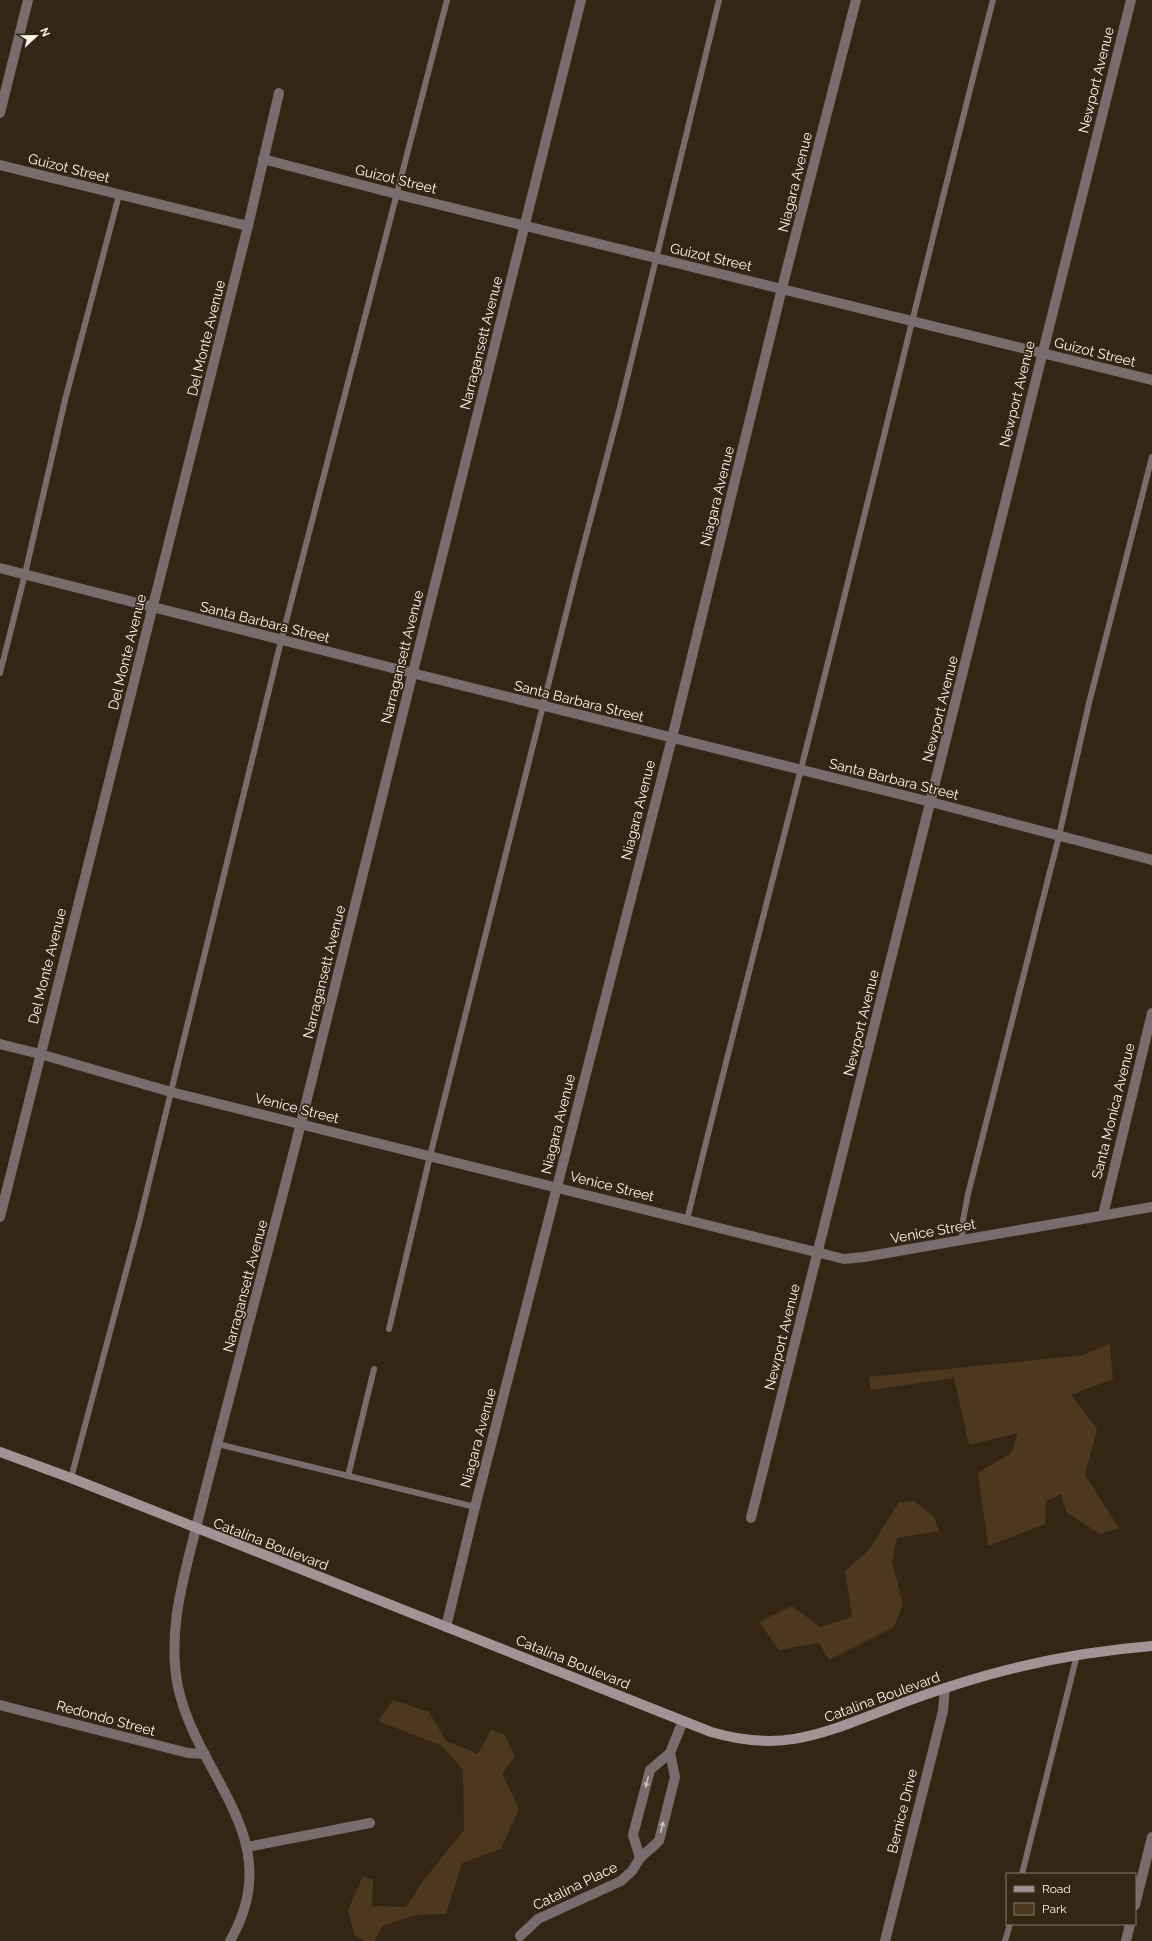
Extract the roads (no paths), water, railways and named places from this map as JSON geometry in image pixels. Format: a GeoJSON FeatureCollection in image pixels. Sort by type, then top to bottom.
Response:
{"type":"FeatureCollection","features":[{"type":"Feature","properties":{"kind":"main road","name":"Catalina Boulevard"},"geometry":{"type":"LineString","coordinates":[[0,1452],[71,1478],[196,1529],[711,1732],[741,1739],[763,1741],[799,1739],[826,1732],[945,1688],[1001,1672],[1077,1656],[1152,1646]]}},
{"type":"Feature","properties":{"kind":"street"},"geometry":{"type":"LineString","coordinates":[[0,113],[3,88],[28,0]]}},
{"type":"Feature","properties":{"kind":"street","name":"Narragansett Avenue"},"geometry":{"type":"LineString","coordinates":[[230,1941],[240,1921],[247,1896],[249,1865],[247,1847],[231,1801],[191,1726],[183,1704],[177,1680],[174,1653],[177,1611],[196,1529],[301,1123],[581,0]]}},
{"type":"Feature","properties":{"kind":"street","name":"Niagara Avenue"},"geometry":{"type":"LineString","coordinates":[[446,1627],[475,1507],[672,738],[782,288],[856,0]]}},
{"type":"Feature","properties":{"kind":"street","name":"Newport Avenue"},"geometry":{"type":"LineString","coordinates":[[751,1518],[931,802],[1041,353],[1131,0]]}},
{"type":"Feature","properties":{"kind":"street","name":"Del Monte Avenue"},"geometry":{"type":"LineString","coordinates":[[0,1217],[248,226],[279,93]]}},
{"type":"Feature","properties":{"kind":"street","name":"Guizot Street"},"geometry":{"type":"LineString","coordinates":[[263,159],[396,194],[914,320],[1152,380]]}},
{"type":"Feature","properties":{"kind":"street","name":"Guizot Street"},"geometry":{"type":"LineString","coordinates":[[0,166],[248,226]]}},
{"type":"Feature","properties":{"kind":"street","name":"Santa Barbara Street"},"geometry":{"type":"LineString","coordinates":[[0,568],[542,707],[931,802],[1152,860]]}},
{"type":"Feature","properties":{"kind":"street","name":"Santa Monica Avenue"},"geometry":{"type":"LineString","coordinates":[[1103,1215],[1152,1013]]}},
{"type":"Feature","properties":{"kind":"street","name":"Venice Street"},"geometry":{"type":"LineString","coordinates":[[0,1044],[40,1054],[170,1092],[301,1123],[844,1259],[962,1241],[1152,1207]]}},
{"type":"Feature","properties":{"kind":"street","name":"Bernice Drive"},"geometry":{"type":"LineString","coordinates":[[885,1941],[943,1710],[945,1688]]}},
{"type":"Feature","properties":{"kind":"street","name":"Redondo Street"},"geometry":{"type":"LineString","coordinates":[[0,1705],[188,1753],[205,1754]]}},
{"type":"Feature","properties":{"kind":"street"},"geometry":{"type":"LineString","coordinates":[[640,1858],[633,1835],[650,1770],[670,1753],[683,1721]]}},
{"type":"Feature","properties":{"kind":"street","name":"Catalina Place"},"geometry":{"type":"LineString","coordinates":[[520,1936],[538,1919],[621,1881],[632,1871],[640,1858],[659,1841],[675,1777],[670,1753]]}},
{"type":"Feature","properties":{"kind":"street"},"geometry":{"type":"LineString","coordinates":[[247,1847],[370,1823]]}},
{"type":"Feature","properties":{"kind":"street"},"geometry":{"type":"LineString","coordinates":[[1136,1901],[1152,1837]]}},
{"type":"Feature","properties":{"kind":"street"},"geometry":{"type":"LineString","coordinates":[[1126,1941],[1130,1925]]}},
{"type":"Feature","properties":{"kind":"lane"},"geometry":{"type":"LineString","coordinates":[[71,1478],[139,1223],[281,641],[447,0]]}},
{"type":"Feature","properties":{"kind":"lane"},"geometry":{"type":"LineString","coordinates":[[389,1329],[430,1156],[542,707],[620,407],[719,0]]}},
{"type":"Feature","properties":{"kind":"lane"},"geometry":{"type":"LineString","coordinates":[[687,1220],[914,320],[953,155],[993,0]]}},
{"type":"Feature","properties":{"kind":"lane"},"geometry":{"type":"LineString","coordinates":[[0,673],[25,574],[65,400],[119,194]]}},
{"type":"Feature","properties":{"kind":"lane"},"geometry":{"type":"LineString","coordinates":[[962,1241],[963,1220],[968,1194],[1059,836],[1089,703],[1152,457]]}},
{"type":"Feature","properties":{"kind":"lane"},"geometry":{"type":"LineString","coordinates":[[348,1476],[374,1369]]}},
{"type":"Feature","properties":{"kind":"lane"},"geometry":{"type":"LineString","coordinates":[[218,1444],[475,1507]]}},
{"type":"Feature","properties":{"kind":"lane"},"geometry":{"type":"LineString","coordinates":[[1022,1873],[1077,1656]]}},
{"type":"Feature","properties":{"kind":"lane"},"geometry":{"type":"LineString","coordinates":[[1005,1941],[1010,1925]]}}]}
